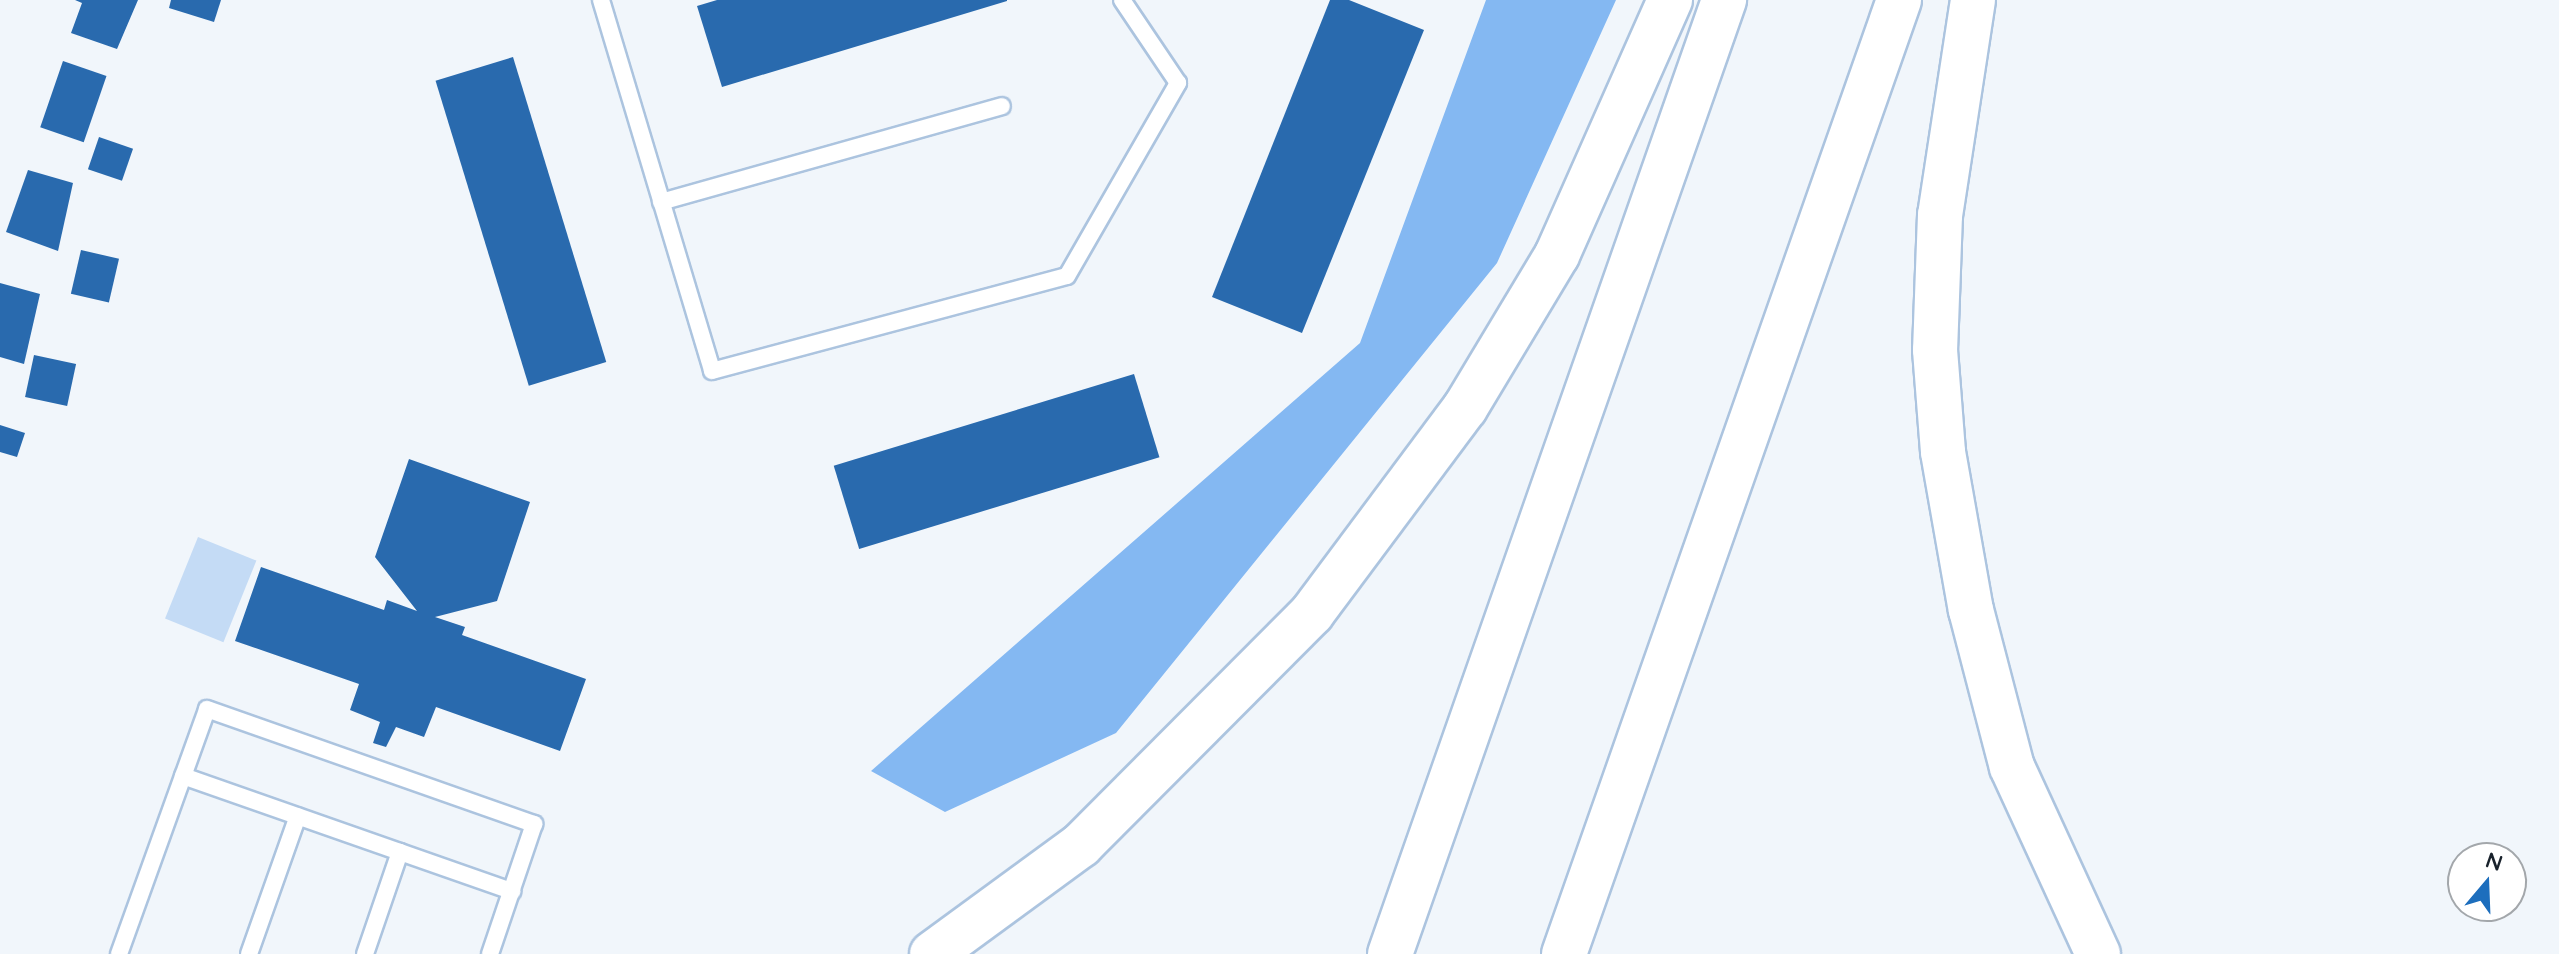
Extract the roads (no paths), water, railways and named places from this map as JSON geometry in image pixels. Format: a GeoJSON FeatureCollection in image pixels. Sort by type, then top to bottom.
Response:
{"type":"FeatureCollection","features":[{"type":"Feature","properties":{"kind":"highway"},"geometry":{"type":"LineString","coordinates":[[932,954],[1081,845],[1239,694],[1322,601],[1465,408],[1557,255],[1670,0]]}},
{"type":"Feature","properties":{"kind":"highway"},"geometry":{"type":"LineString","coordinates":[[1390,954],[1724,0]]}},
{"type":"Feature","properties":{"kind":"highway"},"geometry":{"type":"LineString","coordinates":[[1564,954],[1899,0]]}},
{"type":"Feature","properties":{"kind":"highway"},"geometry":{"type":"LineString","coordinates":[[1973,0],[1940,215],[1935,350],[1943,452],[1971,610],[2012,767],[2098,954]]}},
{"type":"Feature","properties":{"kind":"lane"},"geometry":{"type":"LineString","coordinates":[[601,0],[712,371],[1067,276],[1178,83],[1122,0]]}},
{"type":"Feature","properties":{"kind":"lane"},"geometry":{"type":"LineString","coordinates":[[661,202],[1002,106]]}},
{"type":"Feature","properties":{"kind":"lane"},"geometry":{"type":"LineString","coordinates":[[119,954],[207,709],[534,824],[490,954]]}},
{"type":"Feature","properties":{"kind":"lane"},"geometry":{"type":"LineString","coordinates":[[183,776],[512,891]]}},
{"type":"Feature","properties":{"kind":"lane"},"geometry":{"type":"LineString","coordinates":[[249,954],[298,816]]}},
{"type":"Feature","properties":{"kind":"lane"},"geometry":{"type":"LineString","coordinates":[[365,954],[400,852]]}}]}
